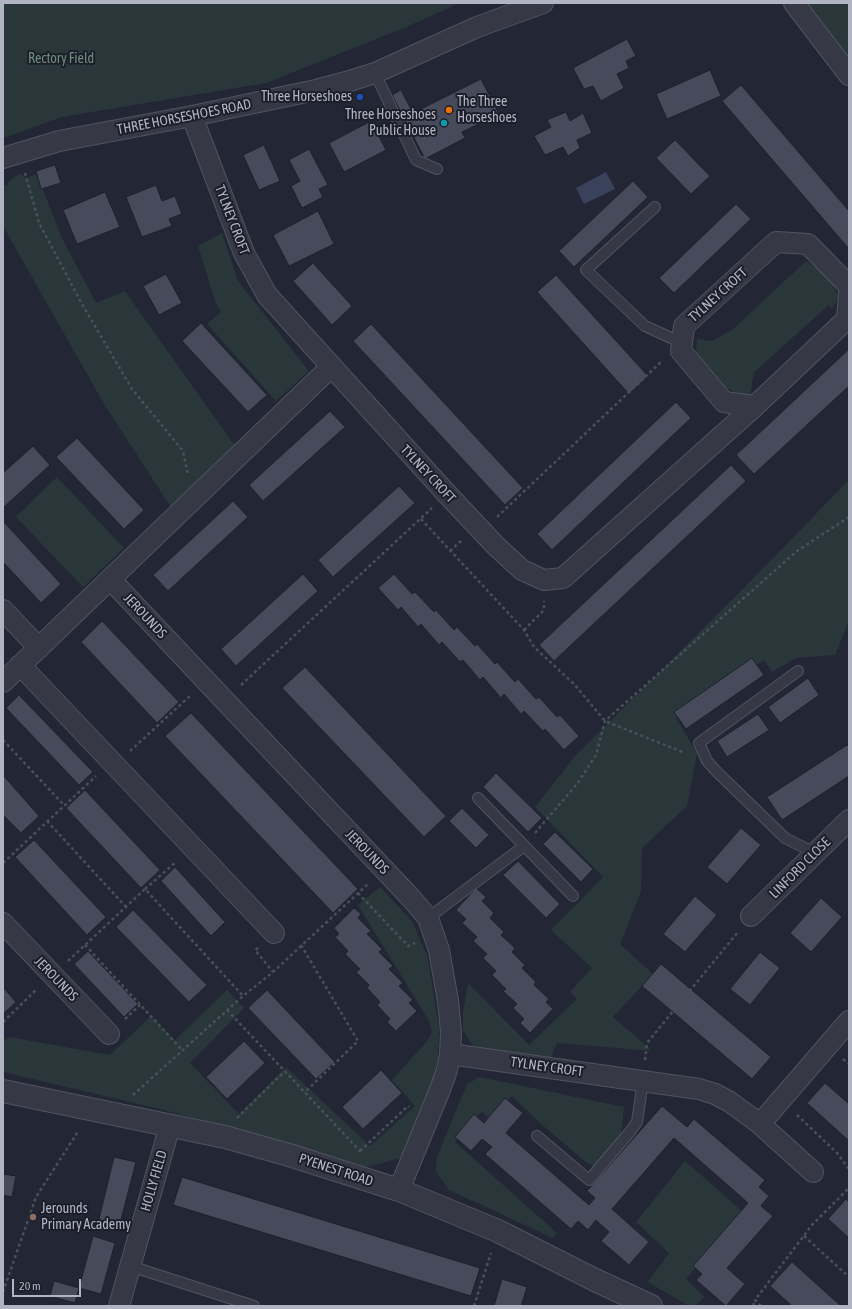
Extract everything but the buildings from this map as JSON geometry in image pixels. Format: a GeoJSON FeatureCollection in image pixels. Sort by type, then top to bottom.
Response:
{"type":"FeatureCollection","features":[{"type":"Feature","properties":{"kind":"street","name":"THREE HORSESHOES ROAD"},"geometry":{"type":"LineString","coordinates":[[11,155],[59,141],[192,116],[316,90],[375,73],[477,27],[543,3]]}},
{"type":"Feature","properties":{"kind":"street"},"geometry":{"type":"LineString","coordinates":[[794,3],[849,75]]}},
{"type":"Feature","properties":{"kind":"street","name":"TYLNEY CROFT"},"geometry":{"type":"LineString","coordinates":[[192,116],[244,253],[267,296],[482,531],[522,570],[544,580]]}},
{"type":"Feature","properties":{"kind":"street","name":"TYLNEY CROFT"},"geometry":{"type":"LineString","coordinates":[[682,343],[684,326],[776,242],[808,244],[849,286]]}},
{"type":"Feature","properties":{"kind":"street"},"geometry":{"type":"LineString","coordinates":[[544,580],[563,578],[755,406],[847,318],[849,293]]}},
{"type":"Feature","properties":{"kind":"street"},"geometry":{"type":"LineString","coordinates":[[682,343],[681,351],[724,402],[755,406]]}},
{"type":"Feature","properties":{"kind":"street"},"geometry":{"type":"LineString","coordinates":[[3,682],[331,367]]}},
{"type":"Feature","properties":{"kind":"street","name":"JEROUNDS"},"geometry":{"type":"LineString","coordinates":[[110,579],[412,898],[431,926],[439,950],[448,1001],[451,1032],[450,1054],[447,1070],[441,1087],[399,1190]]}},
{"type":"Feature","properties":{"kind":"street"},"geometry":{"type":"LineString","coordinates":[[3,610],[39,648]]}},
{"type":"Feature","properties":{"kind":"street"},"geometry":{"type":"LineString","coordinates":[[20,665],[274,933]]}},
{"type":"Feature","properties":{"kind":"street","name":"LINFORD CLOSE"},"geometry":{"type":"LineString","coordinates":[[751,916],[849,820]]}},
{"type":"Feature","properties":{"kind":"street","name":"JEROUNDS"},"geometry":{"type":"LineString","coordinates":[[3,924],[109,1034]]}},
{"type":"Feature","properties":{"kind":"street"},"geometry":{"type":"LineString","coordinates":[[760,1124],[849,1021]]}},
{"type":"Feature","properties":{"kind":"street","name":"TYLNEY CROFT"},"geometry":{"type":"LineString","coordinates":[[450,1054],[698,1088],[715,1094],[730,1102],[760,1124],[813,1172]]}},
{"type":"Feature","properties":{"kind":"street","name":"PYENEST ROAD"},"geometry":{"type":"LineString","coordinates":[[3,1091],[225,1137],[290,1155],[399,1190],[498,1231],[595,1280],[651,1306]]}},
{"type":"Feature","properties":{"kind":"street","name":"HOLLY FIELD"},"geometry":{"type":"LineString","coordinates":[[119,1306],[170,1125]]}},
{"type":"Feature","properties":{"kind":"lane"},"geometry":{"type":"LineString","coordinates":[[375,73],[416,160],[437,169]]}},
{"type":"Feature","properties":{"kind":"lane"},"geometry":{"type":"LineString","coordinates":[[655,207],[586,270],[645,326],[682,343]]}},
{"type":"Feature","properties":{"kind":"lane"},"geometry":{"type":"LineString","coordinates":[[798,671],[699,743],[707,761],[785,838],[815,853]]}},
{"type":"Feature","properties":{"kind":"lane"},"geometry":{"type":"LineString","coordinates":[[478,798],[573,896]]}},
{"type":"Feature","properties":{"kind":"lane"},"geometry":{"type":"LineString","coordinates":[[431,926],[524,846]]}},
{"type":"Feature","properties":{"kind":"lane"},"geometry":{"type":"LineString","coordinates":[[537,1136],[589,1180],[630,1133],[637,1122],[643,1081]]}},
{"type":"Feature","properties":{"kind":"lane"},"geometry":{"type":"LineString","coordinates":[[130,1266],[254,1306]]}},
{"type":"Feature","properties":{"kind":"path"},"geometry":{"type":"LineString","coordinates":[[11,155],[39,223],[82,304],[132,389],[183,451],[193,499]]}},
{"type":"Feature","properties":{"kind":"path"},"geometry":{"type":"LineString","coordinates":[[482,531],[682,343]]}},
{"type":"Feature","properties":{"kind":"path"},"geometry":{"type":"LineString","coordinates":[[224,700],[447,494]]}},
{"type":"Feature","properties":{"kind":"path"},"geometry":{"type":"LineString","coordinates":[[524,846],[577,784],[596,755],[606,721],[797,551],[849,517]]}},
{"type":"Feature","properties":{"kind":"path"},"geometry":{"type":"LineString","coordinates":[[421,519],[524,630],[534,647],[574,684],[606,721],[707,761]]}},
{"type":"Feature","properties":{"kind":"path"},"geometry":{"type":"LineString","coordinates":[[524,630],[544,610],[544,580]]}},
{"type":"Feature","properties":{"kind":"path"},"geometry":{"type":"LineString","coordinates":[[3,864],[64,805],[206,681]]}},
{"type":"Feature","properties":{"kind":"path"},"geometry":{"type":"LineString","coordinates":[[3,740],[64,805]]}},
{"type":"Feature","properties":{"kind":"path"},"geometry":{"type":"LineString","coordinates":[[47,822],[126,907]]}},
{"type":"Feature","properties":{"kind":"path"},"geometry":{"type":"LineString","coordinates":[[3,1022],[52,975],[177,861],[182,866],[198,853]]}},
{"type":"Feature","properties":{"kind":"path"},"geometry":{"type":"LineString","coordinates":[[114,1114],[182,1050],[243,996],[273,972],[384,869]]}},
{"type":"Feature","properties":{"kind":"path"},"geometry":{"type":"LineString","coordinates":[[145,889],[243,996]]}},
{"type":"Feature","properties":{"kind":"path"},"geometry":{"type":"LineString","coordinates":[[358,894],[408,946],[431,926]]}},
{"type":"Feature","properties":{"kind":"path"},"geometry":{"type":"LineString","coordinates":[[643,1081],[647,1043],[751,916]]}},
{"type":"Feature","properties":{"kind":"path"},"geometry":{"type":"LineString","coordinates":[[85,945],[182,1050]]}},
{"type":"Feature","properties":{"kind":"path"},"geometry":{"type":"LineString","coordinates":[[301,945],[358,1042],[304,1093]]}},
{"type":"Feature","properties":{"kind":"path"},"geometry":{"type":"LineString","coordinates":[[227,1010],[365,1156]]}},
{"type":"Feature","properties":{"kind":"path"},"geometry":{"type":"LineString","coordinates":[[225,1137],[235,1120],[284,1072]]}},
{"type":"Feature","properties":{"kind":"path"},"geometry":{"type":"LineString","coordinates":[[780,1100],[837,1153],[849,1169]]}},
{"type":"Feature","properties":{"kind":"path"},"geometry":{"type":"LineString","coordinates":[[360,1151],[408,1106]]}},
{"type":"Feature","properties":{"kind":"path"},"geometry":{"type":"LineString","coordinates":[[3,1292],[36,1197],[92,1109]]}},
{"type":"Feature","properties":{"kind":"path"},"geometry":{"type":"LineString","coordinates":[[753,1306],[755,1300],[812,1225],[849,1188]]}},
{"type":"Feature","properties":{"kind":"path"},"geometry":{"type":"LineString","coordinates":[[474,1306],[498,1231]]}},
{"type":"Feature","properties":{"kind":"path"},"geometry":{"type":"LineString","coordinates":[[804,1236],[849,1277]]}},
{"type":"Feature","properties":{"kind":"path"},"geometry":{"type":"LineString","coordinates":[[755,1300],[761,1306]]}},
{"type":"Feature","properties":{"kind":"green space","name":"Rectory Field"},"geometry":{"type":"Polygon","coordinates":[[[3,3],[460,3],[404,28],[266,83],[62,117],[3,138],[3,3]]]}},
{"type":"Feature","properties":{"kind":"green space"},"geometry":{"type":"Polygon","coordinates":[[[790,3],[849,3],[849,65],[790,3]]]}},
{"type":"Feature","properties":{"kind":"green space"},"geometry":{"type":"Polygon","coordinates":[[[20,173],[26,178],[39,173],[42,187],[61,236],[96,303],[125,291],[232,442],[238,446],[172,509],[104,404],[3,226],[3,186],[8,185],[8,182],[20,173]]]}},
{"type":"Feature","properties":{"kind":"green space"},"geometry":{"type":"Polygon","coordinates":[[[222,233],[238,281],[309,371],[276,401],[207,324],[221,312],[215,301],[198,246],[222,233]]]}},
{"type":"Feature","properties":{"kind":"green space"},"geometry":{"type":"Polygon","coordinates":[[[806,261],[830,281],[839,297],[832,309],[829,305],[754,372],[750,397],[737,394],[712,377],[696,351],[697,339],[711,341],[732,330],[806,261]]]}},
{"type":"Feature","properties":{"kind":"green space"},"geometry":{"type":"Polygon","coordinates":[[[57,477],[124,548],[83,587],[16,517],[57,477]]]}},
{"type":"Feature","properties":{"kind":"green space"},"geometry":{"type":"Polygon","coordinates":[[[849,480],[849,621],[835,655],[796,658],[772,672],[764,660],[676,718],[697,753],[687,806],[642,848],[641,892],[620,944],[653,974],[613,1017],[652,1051],[557,1043],[550,1060],[476,1050],[463,1031],[463,1012],[468,983],[529,1045],[577,999],[570,992],[592,968],[551,930],[603,877],[535,807],[575,756],[735,597],[849,480]]]}},
{"type":"Feature","properties":{"kind":"green space"},"geometry":{"type":"Polygon","coordinates":[[[380,887],[412,921],[428,958],[439,1029],[437,1079],[414,1142],[400,1158],[367,1167],[164,1110],[3,1072],[3,1042],[9,1037],[110,1055],[151,1016],[175,1040],[227,990],[244,1008],[190,1063],[239,1114],[286,1067],[370,1146],[415,1106],[392,1080],[427,1041],[432,1032],[429,1021],[358,905],[380,887]]]}},
{"type":"Feature","properties":{"kind":"green space"},"geometry":{"type":"Polygon","coordinates":[[[480,1077],[624,1107],[621,1136],[595,1167],[587,1163],[539,1122],[512,1096],[491,1121],[482,1111],[455,1142],[557,1233],[553,1238],[449,1190],[436,1171],[437,1157],[467,1084],[480,1077]]]}},
{"type":"Feature","properties":{"kind":"green space"},"geometry":{"type":"Polygon","coordinates":[[[685,1161],[743,1212],[686,1279],[704,1297],[695,1306],[689,1306],[648,1282],[669,1253],[636,1222],[685,1161]]]}},
{"type":"Feature","properties":{"kind":"water"},"geometry":{"type":"Polygon","coordinates":[[[606,172],[615,189],[584,204],[576,188],[606,172]]]}},
{"type":"Feature","properties":{"kind":"place","name":"Three Horseshoes"},"geometry":{"type":"Point","coordinates":[360,97]}},
{"type":"Feature","properties":{"kind":"place","name":"The Three Horseshoes"},"geometry":{"type":"Point","coordinates":[449,110]}},
{"type":"Feature","properties":{"kind":"place","name":"Three Horseshoes Public House"},"geometry":{"type":"Point","coordinates":[444,123]}},
{"type":"Feature","properties":{"kind":"place","name":"Jerounds Primary Academy"},"geometry":{"type":"Point","coordinates":[33,1217]}}]}
